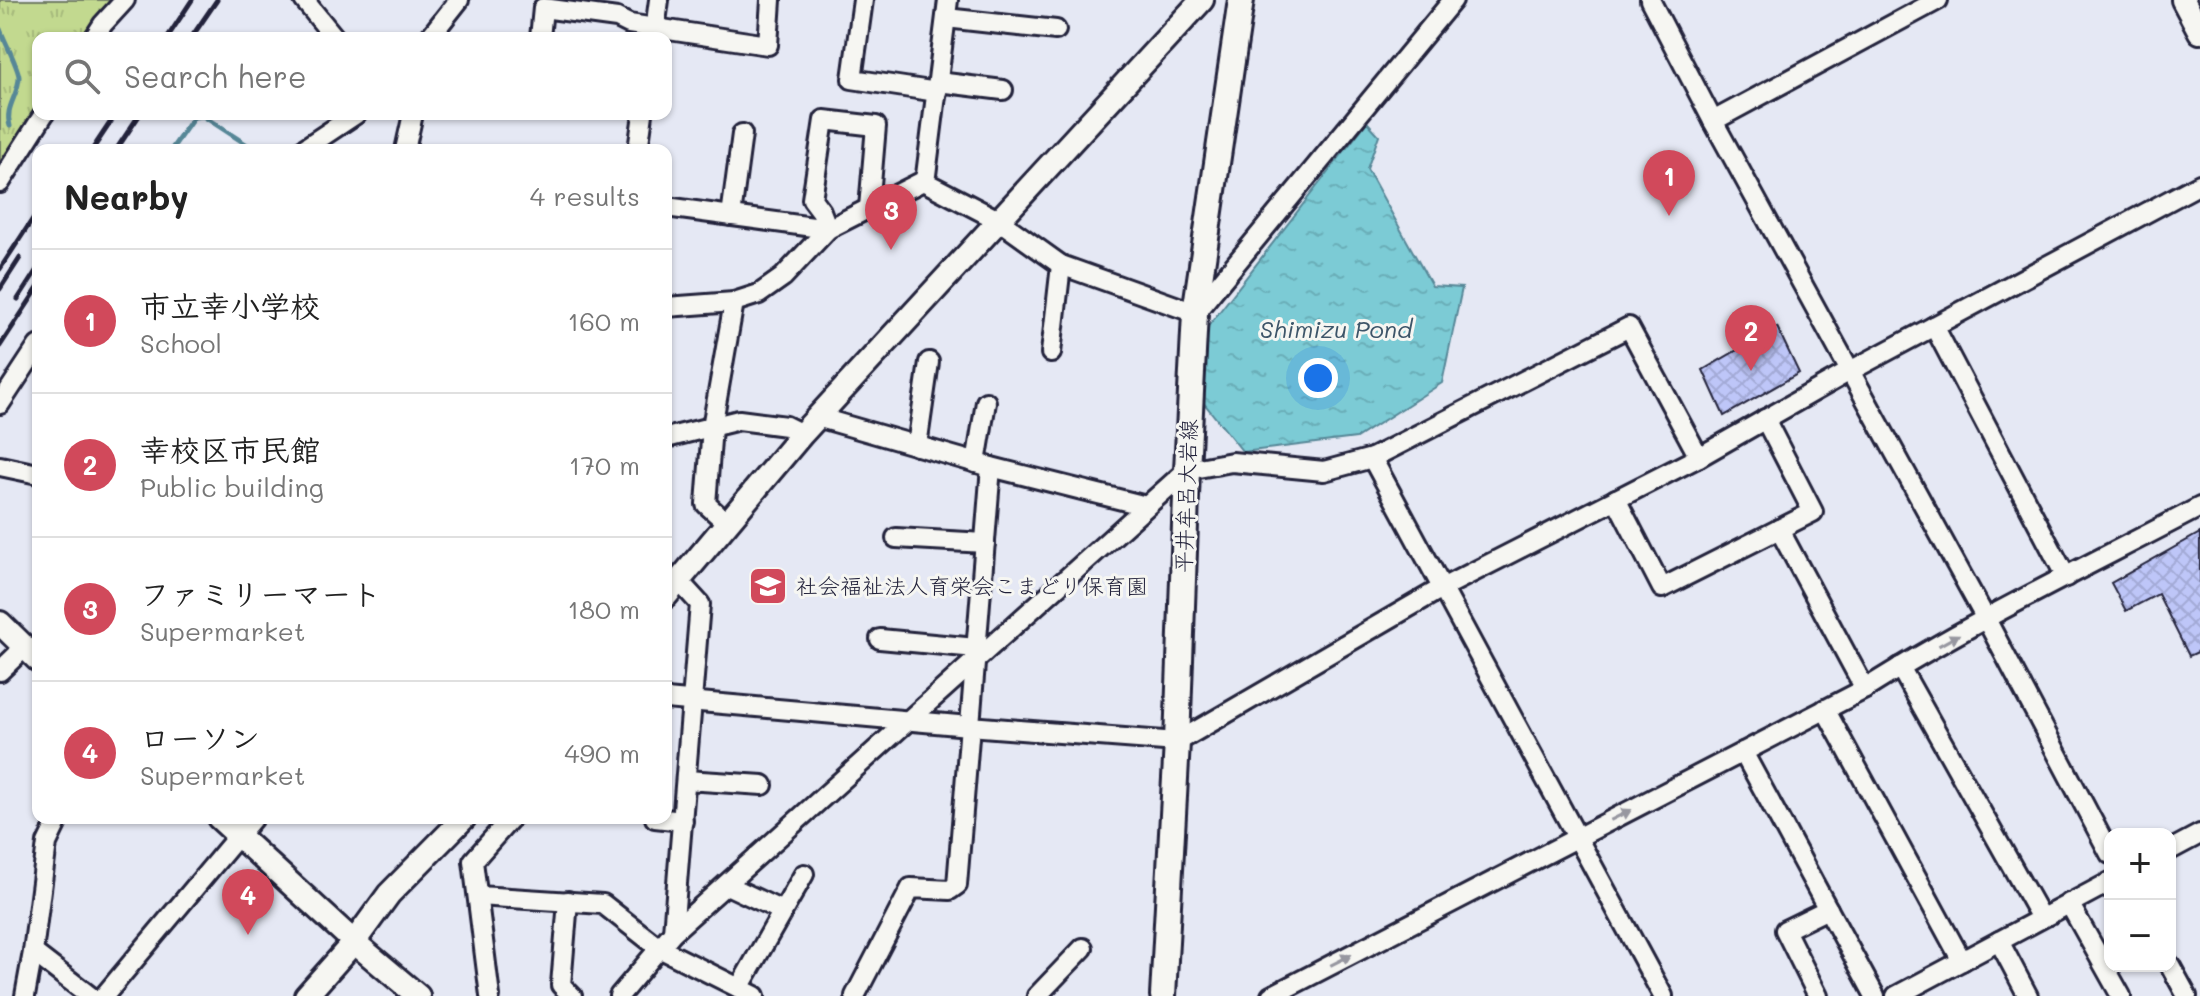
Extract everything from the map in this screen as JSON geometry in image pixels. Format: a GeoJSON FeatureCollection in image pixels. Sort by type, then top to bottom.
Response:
{"type":"FeatureCollection","features":[{"type":"Feature","properties":{"kind":"main road","name":"平井牟呂大岩線"},"geometry":{"type":"LineString","coordinates":[[1163,996],[1195,313],[1241,0]]}},
{"type":"Feature","properties":{"kind":"street"},"geometry":{"type":"LineString","coordinates":[[98,32],[125,0]]}},
{"type":"Feature","properties":{"kind":"street"},"geometry":{"type":"LineString","coordinates":[[304,0],[330,32]]}},
{"type":"Feature","properties":{"kind":"street"},"geometry":{"type":"LineString","coordinates":[[654,32],[659,0]]}},
{"type":"Feature","properties":{"kind":"street"},"geometry":{"type":"LineString","coordinates":[[672,35],[768,45],[771,0]]}},
{"type":"Feature","properties":{"kind":"street"},"geometry":{"type":"LineString","coordinates":[[863,0],[852,79],[1003,90]]}},
{"type":"Feature","properties":{"kind":"street"},"geometry":{"type":"LineString","coordinates":[[673,932],[700,604],[672,588],[809,425],[1202,0]]}},
{"type":"Feature","properties":{"kind":"street"},"geometry":{"type":"LineString","coordinates":[[923,181],[998,220],[1061,265],[1195,313],[1453,0]]}},
{"type":"Feature","properties":{"kind":"street"},"geometry":{"type":"LineString","coordinates":[[1650,0],[2104,843]]}},
{"type":"Feature","properties":{"kind":"street"},"geometry":{"type":"LineString","coordinates":[[1713,121],[1938,0]]}},
{"type":"Feature","properties":{"kind":"street"},"geometry":{"type":"LineString","coordinates":[[2183,0],[2200,32]]}},
{"type":"Feature","properties":{"kind":"street"},"geometry":{"type":"LineString","coordinates":[[434,32],[454,2]]}},
{"type":"Feature","properties":{"kind":"street"},"geometry":{"type":"LineString","coordinates":[[541,32],[543,8],[617,18],[651,32]]}},
{"type":"Feature","properties":{"kind":"street"},"geometry":{"type":"LineString","coordinates":[[672,307],[734,302],[759,294],[783,277],[828,229],[923,181],[947,9],[1056,30]]}},
{"type":"Feature","properties":{"kind":"street"},"geometry":{"type":"LineString","coordinates":[[0,183],[40,120]]}},
{"type":"Feature","properties":{"kind":"street"},"geometry":{"type":"LineString","coordinates":[[311,144],[347,120]]}},
{"type":"Feature","properties":{"kind":"street"},"geometry":{"type":"LineString","coordinates":[[406,144],[412,120]]}},
{"type":"Feature","properties":{"kind":"street"},"geometry":{"type":"LineString","coordinates":[[639,144],[642,120]]}},
{"type":"Feature","properties":{"kind":"street"},"geometry":{"type":"LineString","coordinates":[[828,229],[812,199],[824,120],[876,126],[869,208]]}},
{"type":"Feature","properties":{"kind":"street"},"geometry":{"type":"LineString","coordinates":[[731,216],[742,134]]}},
{"type":"Feature","properties":{"kind":"street"},"geometry":{"type":"LineString","coordinates":[[672,699],[1177,742],[1442,588],[1699,457],[1850,371],[2200,184]]}},
{"type":"Feature","properties":{"kind":"street"},"geometry":{"type":"LineString","coordinates":[[672,208],[828,229]]}},
{"type":"Feature","properties":{"kind":"street"},"geometry":{"type":"LineString","coordinates":[[1051,353],[1061,265]]}},
{"type":"Feature","properties":{"kind":"street"},"geometry":{"type":"LineString","coordinates":[[728,524],[706,504],[712,427],[734,302]]}},
{"type":"Feature","properties":{"kind":"street"},"geometry":{"type":"LineString","coordinates":[[1934,326],[2066,577]]}},
{"type":"Feature","properties":{"kind":"street"},"geometry":{"type":"LineString","coordinates":[[619,996],[673,932],[908,720],[975,654],[1187,470],[1232,462],[1324,471],[1372,458],[1629,327],[1699,457]]}},
{"type":"Feature","properties":{"kind":"street"},"geometry":{"type":"LineString","coordinates":[[0,404],[32,355]]}},
{"type":"Feature","properties":{"kind":"street"},"geometry":{"type":"LineString","coordinates":[[917,446],[929,362]]}},
{"type":"Feature","properties":{"kind":"street"},"geometry":{"type":"LineString","coordinates":[[855,996],[911,888],[950,890],[957,885],[985,543],[986,402]]}},
{"type":"Feature","properties":{"kind":"street"},"geometry":{"type":"LineString","coordinates":[[1616,499],[1662,588],[1813,512],[1765,419]]}},
{"type":"Feature","properties":{"kind":"street"},"geometry":{"type":"LineString","coordinates":[[672,437],[739,420],[786,426],[809,425],[917,446],[1146,506]]}},
{"type":"Feature","properties":{"kind":"street"},"geometry":{"type":"LineString","coordinates":[[1372,458],[1663,996]]}},
{"type":"Feature","properties":{"kind":"street"},"geometry":{"type":"LineString","coordinates":[[0,466],[32,473]]}},
{"type":"Feature","properties":{"kind":"street"},"geometry":{"type":"LineString","coordinates":[[1271,996],[1865,689],[1986,619],[2200,507]]}},
{"type":"Feature","properties":{"kind":"street"},"geometry":{"type":"LineString","coordinates":[[1779,529],[1865,689]]}},
{"type":"Feature","properties":{"kind":"street"},"geometry":{"type":"LineString","coordinates":[[896,538],[985,543]]}},
{"type":"Feature","properties":{"kind":"street"},"geometry":{"type":"LineString","coordinates":[[0,623],[31,654],[0,671]]}},
{"type":"Feature","properties":{"kind":"street"},"geometry":{"type":"LineString","coordinates":[[880,639],[975,654]]}},
{"type":"Feature","properties":{"kind":"street"},"geometry":{"type":"LineString","coordinates":[[1900,667],[2041,918]]}},
{"type":"Feature","properties":{"kind":"street"},"geometry":{"type":"LineString","coordinates":[[1825,709],[1962,961]]}},
{"type":"Feature","properties":{"kind":"street"},"geometry":{"type":"LineString","coordinates":[[1743,752],[1875,996]]}},
{"type":"Feature","properties":{"kind":"street"},"geometry":{"type":"LineString","coordinates":[[686,780],[763,785]]}},
{"type":"Feature","properties":{"kind":"street"},"geometry":{"type":"LineString","coordinates":[[672,820],[683,821]]}},
{"type":"Feature","properties":{"kind":"street"},"geometry":{"type":"LineString","coordinates":[[25,996],[47,843],[56,824]]}},
{"type":"Feature","properties":{"kind":"street"},"geometry":{"type":"LineString","coordinates":[[306,996],[354,942],[389,894],[458,824]]}},
{"type":"Feature","properties":{"kind":"street"},"geometry":{"type":"LineString","coordinates":[[490,996],[473,861],[506,824]]}},
{"type":"Feature","properties":{"kind":"street"},"geometry":{"type":"LineString","coordinates":[[104,996],[246,826],[354,942],[418,996]]}},
{"type":"Feature","properties":{"kind":"street"},"geometry":{"type":"LineString","coordinates":[[2176,847],[2200,834]]}},
{"type":"Feature","properties":{"kind":"street"},"geometry":{"type":"LineString","coordinates":[[478,896],[603,904],[659,948],[747,992],[782,911],[804,874]]}},
{"type":"Feature","properties":{"kind":"street"},"geometry":{"type":"LineString","coordinates":[[727,885],[782,911]]}},
{"type":"Feature","properties":{"kind":"street"},"geometry":{"type":"LineString","coordinates":[[1896,996],[1918,991],[1962,961],[2104,885]]}},
{"type":"Feature","properties":{"kind":"street"},"geometry":{"type":"LineString","coordinates":[[568,901],[561,985],[572,996]]}},
{"type":"Feature","properties":{"kind":"street"},"geometry":{"type":"LineString","coordinates":[[2069,903],[2121,996]]}},
{"type":"Feature","properties":{"kind":"street"},"geometry":{"type":"LineString","coordinates":[[1818,996],[1785,930],[1828,909]]}},
{"type":"Feature","properties":{"kind":"street"},"geometry":{"type":"LineString","coordinates":[[1999,941],[2028,996]]}},
{"type":"Feature","properties":{"kind":"street"},"geometry":{"type":"LineString","coordinates":[[1037,996],[1083,948]]}},
{"type":"Feature","properties":{"kind":"street"},"geometry":{"type":"LineString","coordinates":[[33,952],[90,996]]}},
{"type":"Feature","properties":{"kind":"street"},"geometry":{"type":"LineString","coordinates":[[2174,972],[2187,996]]}},
{"type":"Feature","properties":{"kind":"green space"},"geometry":{"type":"Polygon","coordinates":[[[0,0],[114,0],[90,32],[32,32],[32,120],[0,166],[0,0]]]}},
{"type":"Feature","properties":{"kind":"water","name":"Shimizu Pond"},"geometry":{"type":"Polygon","coordinates":[[[1367,122],[1379,135],[1367,169],[1432,286],[1462,288],[1442,383],[1356,438],[1243,452],[1203,402],[1206,329],[1367,122]]]}},
{"type":"Feature","properties":{"kind":"building"},"geometry":{"type":"Polygon","coordinates":[[[1777,327],[1799,373],[1724,416],[1703,370],[1777,327]]]}},
{"type":"Feature","properties":{"kind":"building"},"geometry":{"type":"Polygon","coordinates":[[[2200,533],[2200,651],[2189,656],[2158,594],[2126,611],[2111,583],[2200,533]]]}},
{"type":"Feature","properties":{"kind":"waterway"},"geometry":{"type":"LineString","coordinates":[[0,29],[19,77],[10,107],[10,126]]}},
{"type":"Feature","properties":{"kind":"waterway"},"geometry":{"type":"LineString","coordinates":[[175,144],[192,120]]}},
{"type":"Feature","properties":{"kind":"waterway"},"geometry":{"type":"LineString","coordinates":[[209,120],[246,144]]}},
{"type":"Feature","properties":{"kind":"railway"},"geometry":{"type":"LineString","coordinates":[[171,32],[192,0]]}},
{"type":"Feature","properties":{"kind":"railway"},"geometry":{"type":"LineString","coordinates":[[195,32],[217,0]]}},
{"type":"Feature","properties":{"kind":"railway"},"geometry":{"type":"LineString","coordinates":[[96,144],[112,120]]}},
{"type":"Feature","properties":{"kind":"railway"},"geometry":{"type":"LineString","coordinates":[[120,144],[136,120]]}},
{"type":"Feature","properties":{"kind":"railway"},"geometry":{"type":"LineString","coordinates":[[0,269],[32,220]]}},
{"type":"Feature","properties":{"kind":"railway"},"geometry":{"type":"LineString","coordinates":[[0,289],[20,258]]}},
{"type":"Feature","properties":{"kind":"railway"},"geometry":{"type":"LineString","coordinates":[[18,299],[32,277]]}},
{"type":"Feature","properties":{"kind":"railway"},"geometry":{"type":"LineString","coordinates":[[0,346],[32,297]]}},
{"type":"Feature","properties":{"kind":"place","name":"市立幸小学校"},"geometry":{"type":"Point","coordinates":[1669,216]}},
{"type":"Feature","properties":{"kind":"place","name":"ファミリーマート"},"geometry":{"type":"Point","coordinates":[891,250]}},
{"type":"Feature","properties":{"kind":"place","name":"幸校区市民館"},"geometry":{"type":"Point","coordinates":[1751,371]}},
{"type":"Feature","properties":{"kind":"place","name":"社会福祉法人育栄会こまどり保育園"},"geometry":{"type":"Point","coordinates":[768,586]}},
{"type":"Feature","properties":{"kind":"place","name":"ローソン"},"geometry":{"type":"Point","coordinates":[248,935]}}]}
